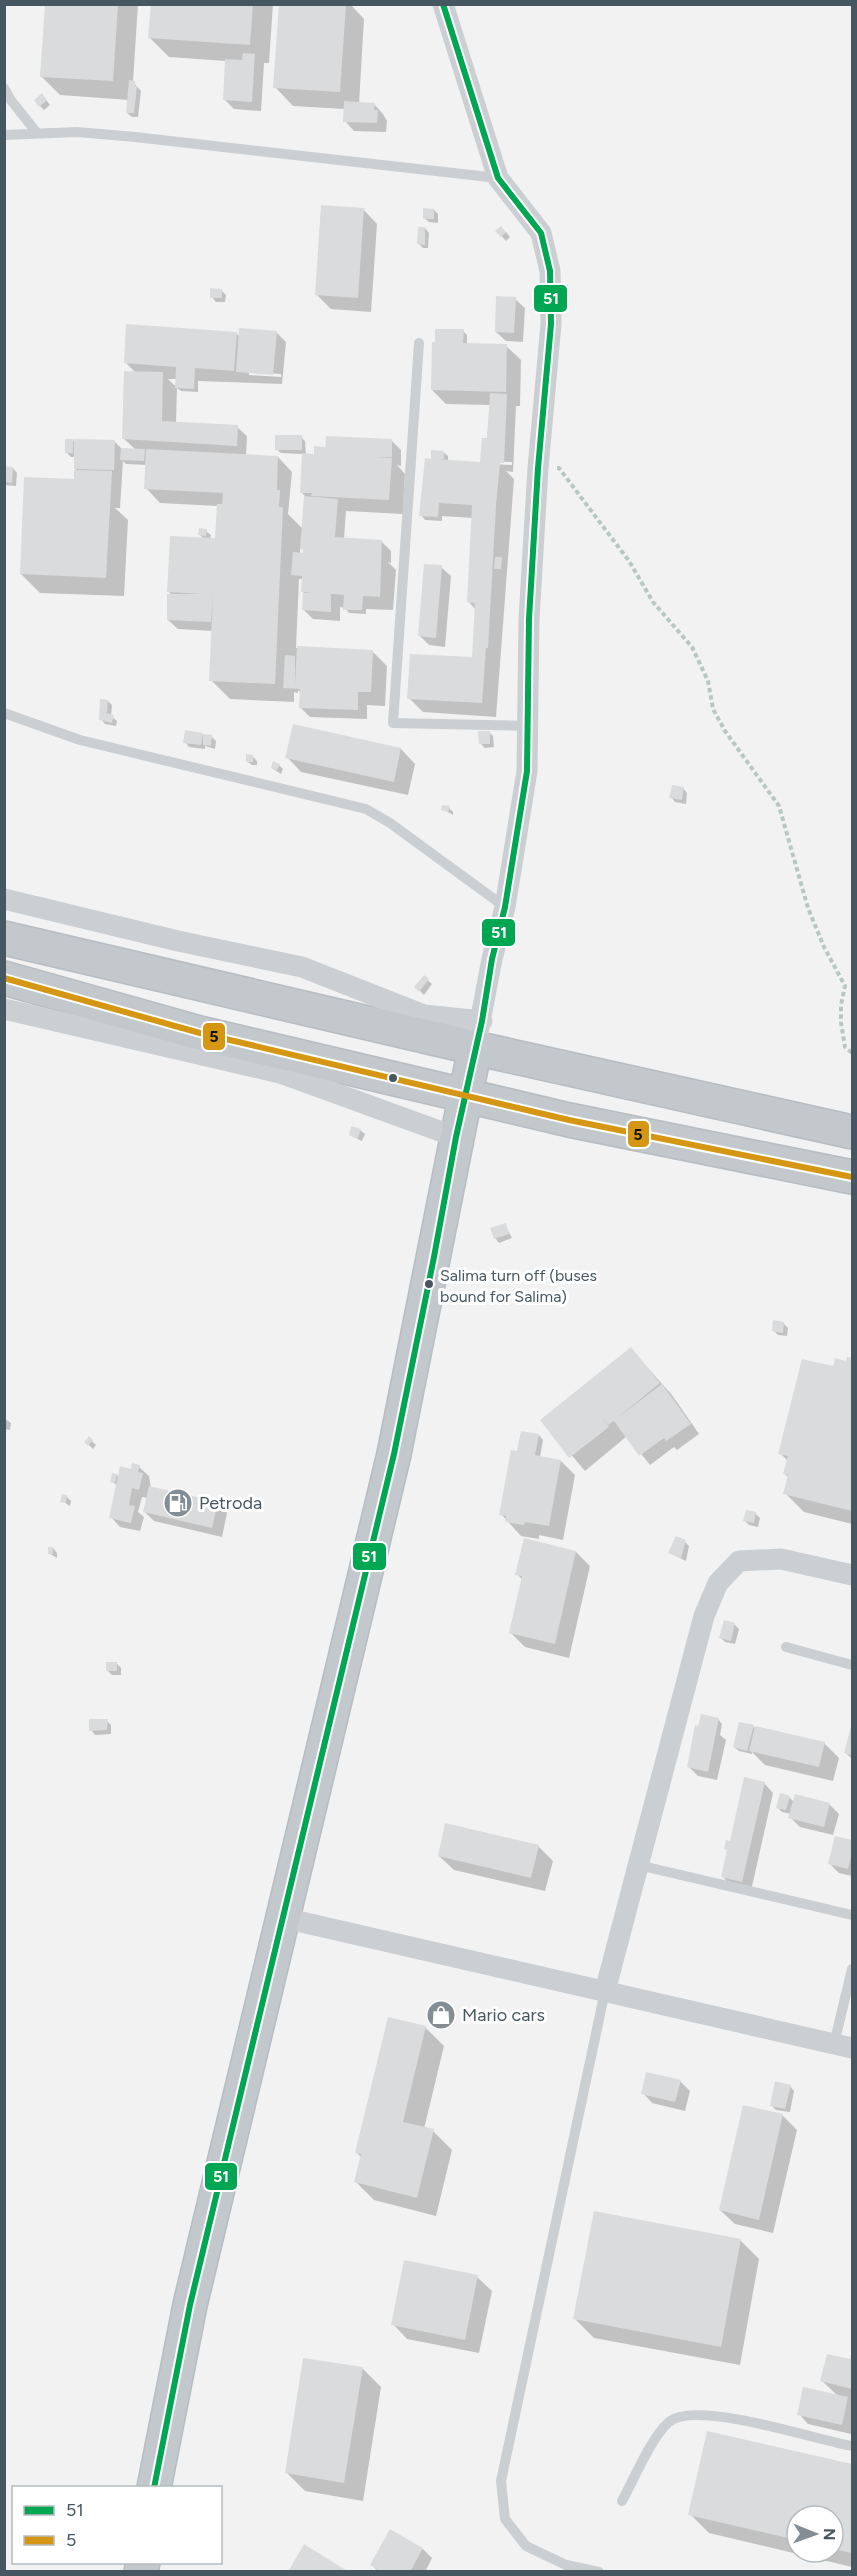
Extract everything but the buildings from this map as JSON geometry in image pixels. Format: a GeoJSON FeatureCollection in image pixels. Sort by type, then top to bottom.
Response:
{"type":"FeatureCollection","features":[{"type":"Feature","properties":{"kind":"highway"},"geometry":{"type":"LineString","coordinates":[[4,938],[478,1034],[852,1132]]}},
{"type":"Feature","properties":{"kind":"highway"},"geometry":{"type":"LineString","coordinates":[[4,978],[200,1033],[569,1120],[852,1176]]}},
{"type":"Feature","properties":{"kind":"highway"},"geometry":{"type":"LineString","coordinates":[[154,2486],[190,2305],[394,1454],[478,1034]]}},
{"type":"Feature","properties":{"kind":"street"},"geometry":{"type":"LineString","coordinates":[[4,899],[178,941],[302,967],[478,1034],[492,959],[505,907],[527,771],[529,620],[550,324],[550,271],[541,233],[498,178],[443,4]]}},
{"type":"Feature","properties":{"kind":"street"},"geometry":{"type":"LineString","coordinates":[[4,1010],[280,1073],[456,1137]]}},
{"type":"Feature","properties":{"kind":"street"},"geometry":{"type":"LineString","coordinates":[[605,1991],[704,1616],[718,1583],[740,1561],[781,1558],[852,1575]]}},
{"type":"Feature","properties":{"kind":"street"},"geometry":{"type":"LineString","coordinates":[[284,1918],[843,2046]]}},
{"type":"Feature","properties":{"kind":"lane"},"geometry":{"type":"LineString","coordinates":[[4,88],[37,133]]}},
{"type":"Feature","properties":{"kind":"lane"},"geometry":{"type":"LineString","coordinates":[[4,135],[77,132],[135,137],[498,178]]}},
{"type":"Feature","properties":{"kind":"lane"},"geometry":{"type":"LineString","coordinates":[[419,343],[393,723],[528,726]]}},
{"type":"Feature","properties":{"kind":"lane"},"geometry":{"type":"LineString","coordinates":[[4,713],[80,740],[366,809],[390,823],[505,907]]}},
{"type":"Feature","properties":{"kind":"lane"},"geometry":{"type":"LineString","coordinates":[[786,1647],[852,1665]]}},
{"type":"Feature","properties":{"kind":"lane"},"geometry":{"type":"LineString","coordinates":[[638,1865],[852,1915]]}},
{"type":"Feature","properties":{"kind":"lane"},"geometry":{"type":"LineString","coordinates":[[843,2046],[852,1969]]}},
{"type":"Feature","properties":{"kind":"lane"},"geometry":{"type":"LineString","coordinates":[[599,2571],[566,2565],[526,2546],[505,2519],[501,2481],[605,1991]]}},
{"type":"Feature","properties":{"kind":"lane"},"geometry":{"type":"LineString","coordinates":[[622,2501],[653,2444],[669,2421],[687,2414],[741,2420],[852,2446]]}},
{"type":"Feature","properties":{"kind":"path"},"geometry":{"type":"LineString","coordinates":[[538,468],[559,468],[629,561],[653,602],[692,647],[708,681],[713,709],[725,731],[779,806],[808,908],[824,947],[844,986],[841,1023],[846,1047],[852,1053]]}},
{"type":"Feature","properties":{"kind":"transit line","name":"51"},"geometry":{"type":"LineString","coordinates":[[154,2486],[190,2305],[394,1454],[456,1137],[482,1021],[492,959],[505,907],[527,771],[529,619],[538,468],[551,324],[550,271],[541,233],[498,178],[443,4]]}},
{"type":"Feature","properties":{"kind":"transit line","name":"5"},"geometry":{"type":"LineString","coordinates":[[4,978],[200,1033],[569,1120],[852,1177]]}},
{"type":"Feature","properties":{"kind":"place","name":"Salima turn off (buses bound for Salima)"},"geometry":{"type":"Point","coordinates":[429,1284]}},
{"type":"Feature","properties":{"kind":"place","name":"Petroda"},"geometry":{"type":"Point","coordinates":[178,1503]}},
{"type":"Feature","properties":{"kind":"place","name":"Mario cars"},"geometry":{"type":"Point","coordinates":[441,2015]}}]}
